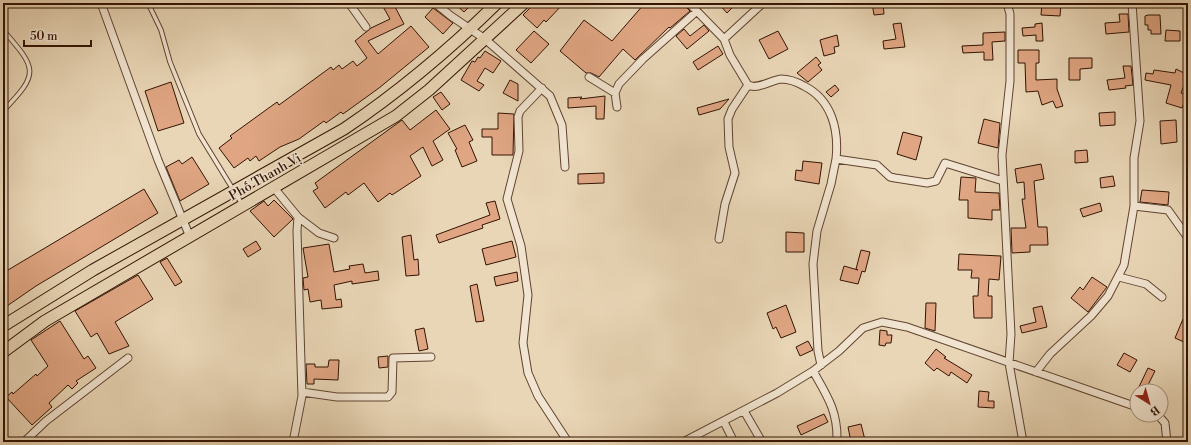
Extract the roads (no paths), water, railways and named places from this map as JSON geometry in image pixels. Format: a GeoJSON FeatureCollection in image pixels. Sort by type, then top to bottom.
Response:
{"type":"FeatureCollection","features":[{"type":"Feature","properties":{"kind":"main road","name":"Phố Thanh Vị"},"geometry":{"type":"LineString","coordinates":[[3,326],[93,270],[344,129],[383,103],[422,71],[497,3]]}},
{"type":"Feature","properties":{"kind":"main road","name":"Phố Thanh Vị"},"geometry":{"type":"LineString","coordinates":[[3,352],[45,321],[396,116],[429,90],[524,3]]}},
{"type":"Feature","properties":{"kind":"street"},"geometry":{"type":"LineString","coordinates":[[101,3],[158,160],[190,237]]}},
{"type":"Feature","properties":{"kind":"street"},"geometry":{"type":"LineString","coordinates":[[349,3],[366,27]]}},
{"type":"Feature","properties":{"kind":"street"},"geometry":{"type":"LineString","coordinates":[[435,3],[485,39],[542,88],[554,103],[562,126],[566,167]]}},
{"type":"Feature","properties":{"kind":"street"},"geometry":{"type":"LineString","coordinates":[[689,3],[724,39],[730,55],[748,85],[754,87],[782,79],[797,82],[816,93],[825,102],[833,117],[837,151],[836,159],[831,184],[817,231],[813,264],[818,351],[821,365]]}},
{"type":"Feature","properties":{"kind":"street"},"geometry":{"type":"LineString","coordinates":[[724,39],[763,3]]}},
{"type":"Feature","properties":{"kind":"street"},"geometry":{"type":"LineString","coordinates":[[1007,3],[1010,14],[1010,80],[1002,155],[1011,334],[1009,363],[1023,442]]}},
{"type":"Feature","properties":{"kind":"street"},"geometry":{"type":"LineString","coordinates":[[1036,372],[1065,338],[1101,307],[1119,277],[1124,265],[1134,206],[1134,158],[1140,121],[1132,3]]}},
{"type":"Feature","properties":{"kind":"street"},"geometry":{"type":"LineString","coordinates":[[617,107],[615,93],[619,84],[643,59],[697,11]]}},
{"type":"Feature","properties":{"kind":"street"},"geometry":{"type":"LineString","coordinates":[[589,77],[615,93]]}},
{"type":"Feature","properties":{"kind":"street"},"geometry":{"type":"LineString","coordinates":[[719,239],[724,204],[735,173],[729,147],[728,119],[732,109],[748,85]]}},
{"type":"Feature","properties":{"kind":"street"},"geometry":{"type":"LineString","coordinates":[[542,88],[520,111],[518,117],[519,151],[507,199],[521,246],[528,296],[523,343],[528,373],[538,396],[568,442]]}},
{"type":"Feature","properties":{"kind":"street"},"geometry":{"type":"LineString","coordinates":[[836,159],[877,165],[890,177],[926,183],[936,181],[945,163],[1003,181]]}},
{"type":"Feature","properties":{"kind":"street"},"geometry":{"type":"LineString","coordinates":[[275,188],[298,217],[319,232],[334,238]]}},
{"type":"Feature","properties":{"kind":"street"},"geometry":{"type":"LineString","coordinates":[[1134,206],[1168,210],[1188,238]]}},
{"type":"Feature","properties":{"kind":"street"},"geometry":{"type":"LineString","coordinates":[[293,442],[301,408],[302,392],[296,231],[298,217]]}},
{"type":"Feature","properties":{"kind":"street"},"geometry":{"type":"LineString","coordinates":[[1119,277],[1146,284],[1162,297]]}},
{"type":"Feature","properties":{"kind":"street"},"geometry":{"type":"LineString","coordinates":[[683,442],[724,422],[813,371],[839,351],[863,328],[882,322],[907,327],[1129,404]]}},
{"type":"Feature","properties":{"kind":"street"},"geometry":{"type":"LineString","coordinates":[[302,392],[338,397],[388,397],[392,392],[393,358],[431,357]]}},
{"type":"Feature","properties":{"kind":"street"},"geometry":{"type":"LineString","coordinates":[[24,442],[68,403],[128,358]]}},
{"type":"Feature","properties":{"kind":"street"},"geometry":{"type":"LineString","coordinates":[[813,371],[832,405],[838,424],[837,442]]}},
{"type":"Feature","properties":{"kind":"street"},"geometry":{"type":"LineString","coordinates":[[744,411],[762,442]]}},
{"type":"Feature","properties":{"kind":"street"},"geometry":{"type":"LineString","coordinates":[[724,422],[734,442]]}},
{"type":"Feature","properties":{"kind":"street"},"geometry":{"type":"LineString","coordinates":[[1165,423],[1167,442]]}},
{"type":"Feature","properties":{"kind":"lane"},"geometry":{"type":"LineString","coordinates":[[148,3],[161,30],[170,62],[199,134],[242,205]]}},
{"type":"Feature","properties":{"kind":"lane"},"geometry":{"type":"LineString","coordinates":[[3,30],[25,55],[30,67],[30,77],[25,87],[3,111]]}}]}
